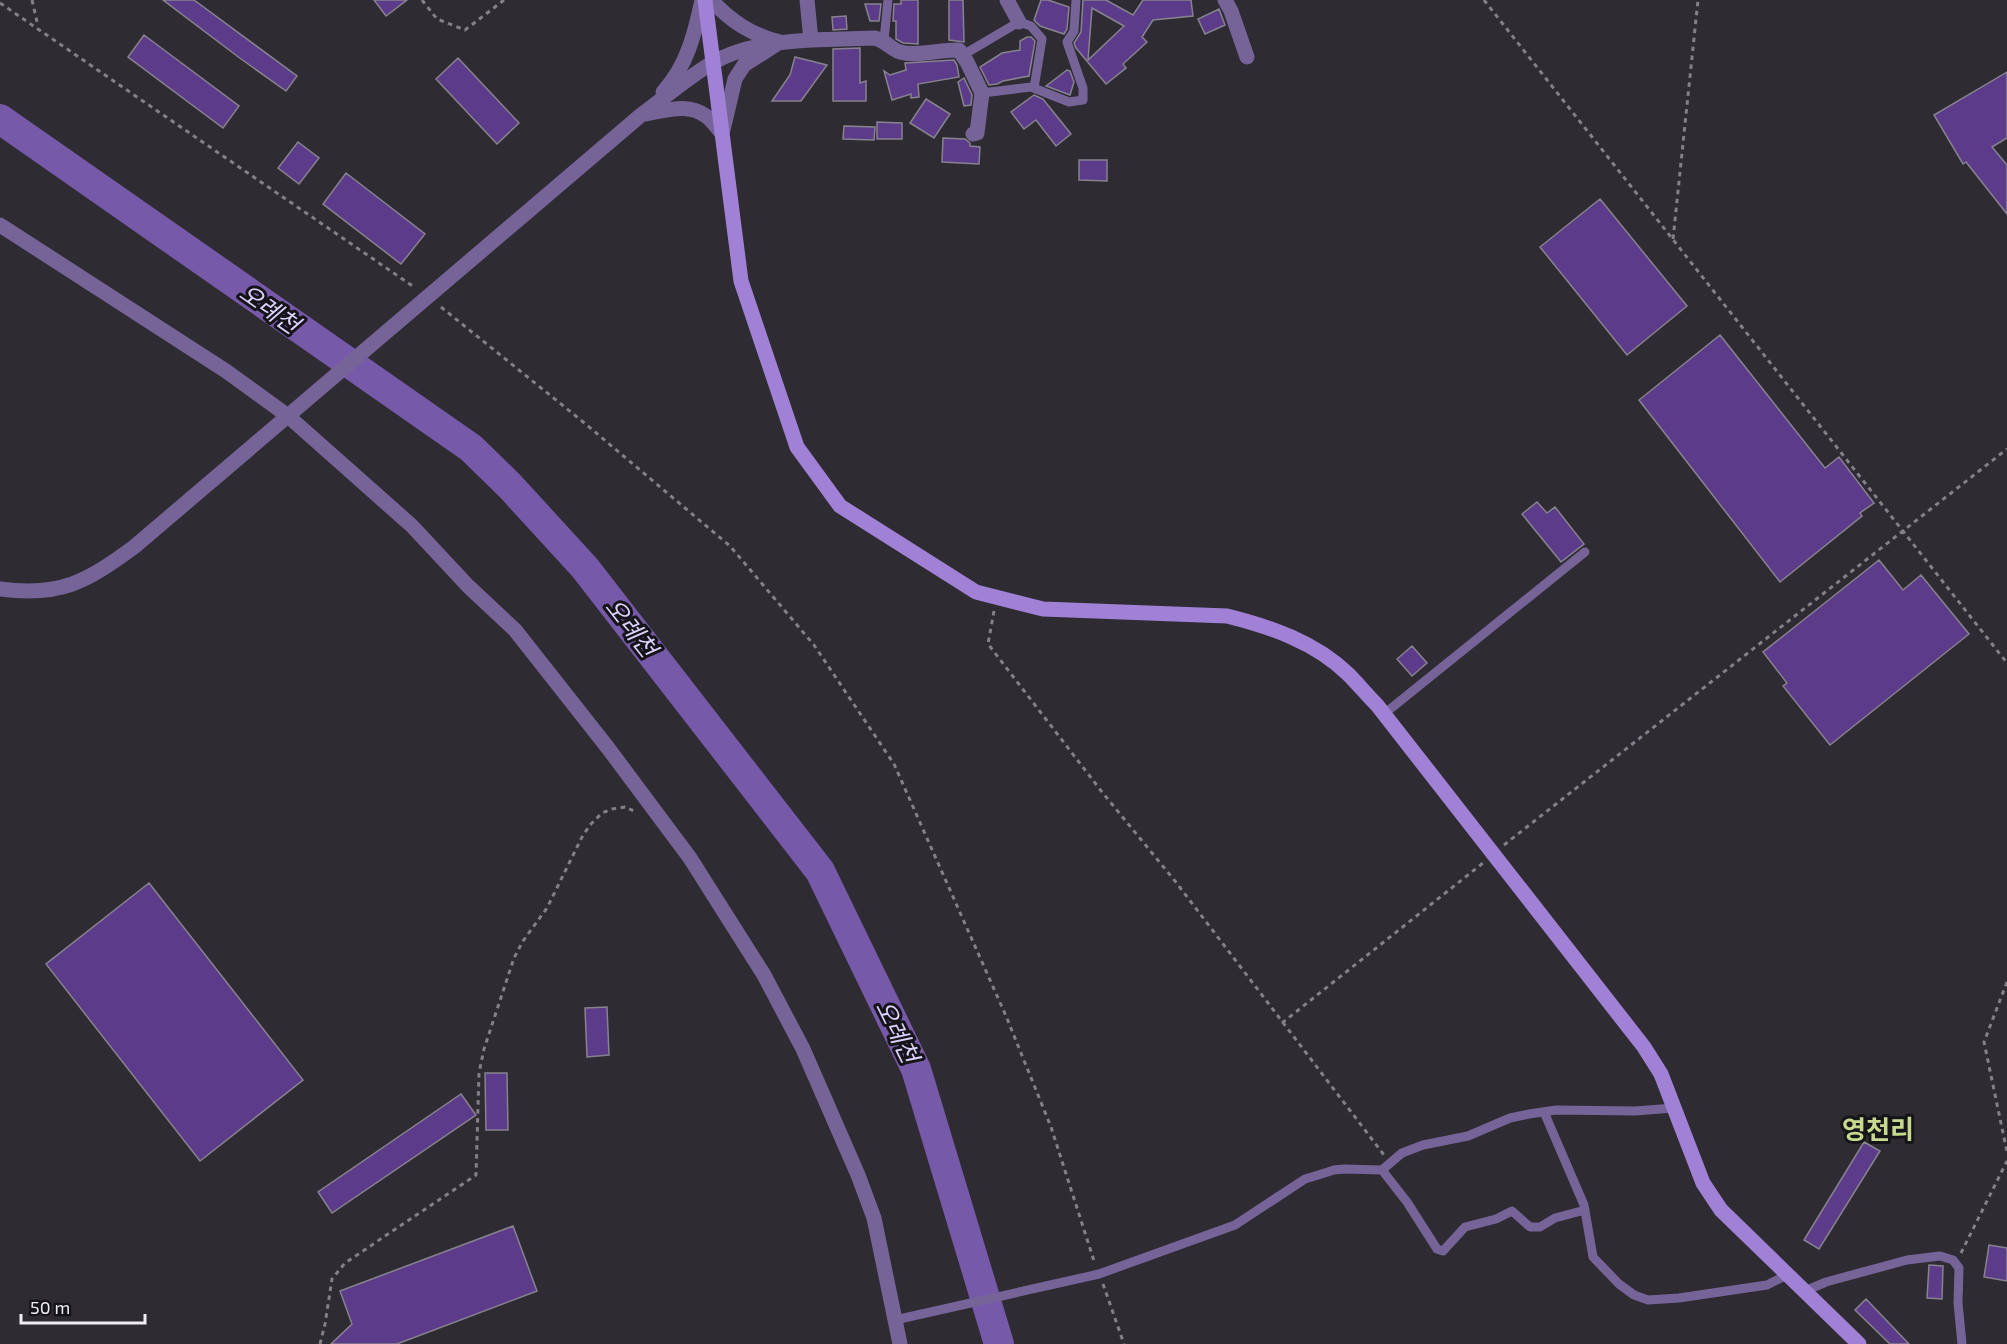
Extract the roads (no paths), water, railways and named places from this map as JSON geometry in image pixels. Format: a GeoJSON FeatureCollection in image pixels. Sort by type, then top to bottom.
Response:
{"type":"FeatureCollection","features":[{"type":"Feature","properties":{"kind":"street"},"geometry":{"type":"LineString","coordinates":[[703,0],[741,281],[797,447],[840,506],[976,592],[1043,609],[1202,613],[1251,621],[1286,634],[1322,654],[1347,673],[1384,714],[1644,1047],[1661,1074],[1710,1196],[1721,1210],[1859,1344]]}},
{"type":"Feature","properties":{"kind":"street"},"geometry":{"type":"LineString","coordinates":[[641,115],[666,89],[680,70],[692,40],[703,0]]}},
{"type":"Feature","properties":{"kind":"street"},"geometry":{"type":"LineString","coordinates":[[711,0],[743,28],[761,37],[780,42]]}},
{"type":"Feature","properties":{"kind":"street"},"geometry":{"type":"LineString","coordinates":[[807,0],[811,40]]}},
{"type":"Feature","properties":{"kind":"street"},"geometry":{"type":"LineString","coordinates":[[1007,0],[1019,22]]}},
{"type":"Feature","properties":{"kind":"street"},"geometry":{"type":"LineString","coordinates":[[1225,0],[1247,57]]}},
{"type":"Feature","properties":{"kind":"street"},"geometry":{"type":"LineString","coordinates":[[0,590],[32,592],[54,589],[85,580],[134,548],[641,115],[713,62],[740,51],[780,42],[854,37],[884,40],[899,52],[959,50],[982,93],[977,133],[973,134]]}},
{"type":"Feature","properties":{"kind":"street"},"geometry":{"type":"LineString","coordinates":[[722,133],[735,79],[744,65],[780,42]]}},
{"type":"Feature","properties":{"kind":"street"},"geometry":{"type":"LineString","coordinates":[[641,115],[682,108],[692,109],[707,117],[722,133]]}},
{"type":"Feature","properties":{"kind":"street"},"geometry":{"type":"LineString","coordinates":[[0,225],[226,371],[288,416],[412,526],[468,586],[515,630],[608,748],[690,858],[764,975],[803,1049],[858,1175],[874,1218],[900,1344]]}},
{"type":"Feature","properties":{"kind":"lane"},"geometry":{"type":"LineString","coordinates":[[884,40],[888,0]]}},
{"type":"Feature","properties":{"kind":"lane"},"geometry":{"type":"LineString","coordinates":[[982,93],[1034,88],[1069,102],[1083,100],[1083,88],[1067,42],[1074,31],[1076,0]]}},
{"type":"Feature","properties":{"kind":"lane"},"geometry":{"type":"LineString","coordinates":[[963,55],[1019,22],[1031,26],[1042,39],[1034,88]]}},
{"type":"Feature","properties":{"kind":"lane"},"geometry":{"type":"LineString","coordinates":[[1384,714],[1585,552]]}},
{"type":"Feature","properties":{"kind":"lane"},"geometry":{"type":"LineString","coordinates":[[895,1320],[1099,1274],[1235,1225],[1305,1179],[1334,1170],[1382,1170],[1402,1153],[1423,1145],[1468,1136],[1510,1118],[1556,1110],[1635,1112],[1674,1108]]}},
{"type":"Feature","properties":{"kind":"lane"},"geometry":{"type":"LineString","coordinates":[[1544,1112],[1585,1210],[1593,1257],[1619,1284],[1634,1295],[1648,1300],[1679,1298],[1767,1285],[1787,1275]]}},
{"type":"Feature","properties":{"kind":"lane"},"geometry":{"type":"LineString","coordinates":[[1382,1170],[1407,1202],[1437,1249],[1443,1251],[1465,1227],[1496,1219],[1512,1211],[1530,1227],[1540,1227],[1555,1218],[1585,1210]]}},
{"type":"Feature","properties":{"kind":"lane"},"geometry":{"type":"LineString","coordinates":[[1805,1291],[1826,1282],[1928,1256],[1940,1256],[1953,1260],[1960,1272],[1958,1302],[1962,1344]]}},
{"type":"Feature","properties":{"kind":"waterway","name":"오례천"},"geometry":{"type":"LineString","coordinates":[[0,119],[471,448],[510,486],[585,568],[820,871],[916,1069],[999,1344]]}},
{"type":"Feature","properties":{"kind":"district","name":"영천리"},"geometry":{"type":"Point","coordinates":[1878,1128]}}]}
